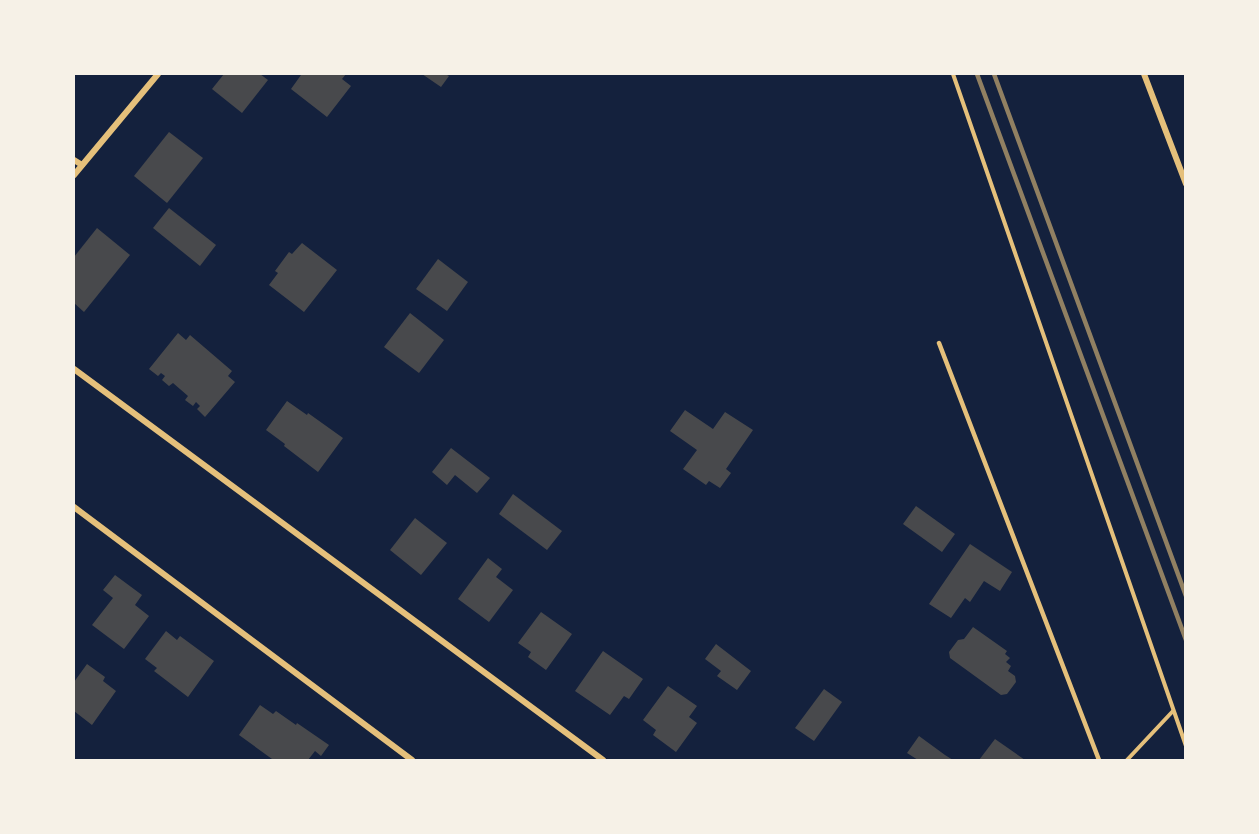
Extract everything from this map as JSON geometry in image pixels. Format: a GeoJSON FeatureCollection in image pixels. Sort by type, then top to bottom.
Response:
{"type":"FeatureCollection","features":[{"type":"Feature","properties":{"kind":"street"},"geometry":{"type":"LineString","coordinates":[[74,175],[158,74]]}},
{"type":"Feature","properties":{"kind":"street"},"geometry":{"type":"LineString","coordinates":[[1144,74],[1185,184]]}},
{"type":"Feature","properties":{"kind":"street"},"geometry":{"type":"LineString","coordinates":[[74,160],[81,165]]}},
{"type":"Feature","properties":{"kind":"street"},"geometry":{"type":"LineString","coordinates":[[74,369],[603,760]]}},
{"type":"Feature","properties":{"kind":"street"},"geometry":{"type":"LineString","coordinates":[[74,507],[412,760]]}},
{"type":"Feature","properties":{"kind":"lane"},"geometry":{"type":"LineString","coordinates":[[939,343],[1099,760]]}},
{"type":"Feature","properties":{"kind":"path"},"geometry":{"type":"LineString","coordinates":[[953,74],[1185,746]]}},
{"type":"Feature","properties":{"kind":"path"},"geometry":{"type":"LineString","coordinates":[[1127,760],[1173,711]]}},
{"type":"Feature","properties":{"kind":"building"},"geometry":{"type":"Polygon","coordinates":[[[224,74],[260,74],[268,80],[242,113],[212,89],[224,74]]]}},
{"type":"Feature","properties":{"kind":"building"},"geometry":{"type":"Polygon","coordinates":[[[299,74],[346,74],[342,79],[351,86],[327,117],[291,89],[301,75],[299,74]]]}},
{"type":"Feature","properties":{"kind":"building"},"geometry":{"type":"Polygon","coordinates":[[[422,74],[445,74],[449,76],[441,87],[422,74]]]}},
{"type":"Feature","properties":{"kind":"building"},"geometry":{"type":"Polygon","coordinates":[[[169,132],[203,158],[167,203],[134,176],[169,132]]]}},
{"type":"Feature","properties":{"kind":"building"},"geometry":{"type":"Polygon","coordinates":[[[169,208],[216,245],[200,266],[153,228],[169,208]]]}},
{"type":"Feature","properties":{"kind":"building"},"geometry":{"type":"Polygon","coordinates":[[[97,228],[130,255],[84,312],[74,303],[74,257],[97,228]]]}},
{"type":"Feature","properties":{"kind":"building"},"geometry":{"type":"Polygon","coordinates":[[[302,243],[337,270],[304,312],[269,285],[278,273],[275,271],[289,252],[292,254],[302,243]]]}},
{"type":"Feature","properties":{"kind":"building"},"geometry":{"type":"Polygon","coordinates":[[[438,259],[468,282],[447,311],[416,289],[438,259]]]}},
{"type":"Feature","properties":{"kind":"building"},"geometry":{"type":"Polygon","coordinates":[[[410,313],[444,340],[419,373],[384,347],[410,313]]]}},
{"type":"Feature","properties":{"kind":"building"},"geometry":{"type":"Polygon","coordinates":[[[178,333],[186,340],[190,335],[232,371],[228,376],[235,382],[205,417],[197,409],[200,406],[196,402],[193,406],[185,400],[188,396],[173,383],[169,386],[162,380],[165,376],[161,373],[158,376],[149,369],[178,333]]]}},
{"type":"Feature","properties":{"kind":"building"},"geometry":{"type":"Polygon","coordinates":[[[287,401],[343,438],[318,472],[266,430],[287,401]]]}},
{"type":"Feature","properties":{"kind":"building"},"geometry":{"type":"Polygon","coordinates":[[[685,410],[713,429],[725,412],[753,430],[726,469],[731,473],[720,488],[709,481],[706,485],[683,469],[697,450],[670,431],[685,410]]]}},
{"type":"Feature","properties":{"kind":"building"},"geometry":{"type":"Polygon","coordinates":[[[451,448],[490,478],[477,493],[455,475],[447,485],[432,472],[451,448]]]}},
{"type":"Feature","properties":{"kind":"building"},"geometry":{"type":"Polygon","coordinates":[[[513,494],[562,531],[547,550],[499,514],[513,494]]]}},
{"type":"Feature","properties":{"kind":"building"},"geometry":{"type":"Polygon","coordinates":[[[916,506],[955,534],[942,552],[903,524],[916,506]]]}},
{"type":"Feature","properties":{"kind":"building"},"geometry":{"type":"Polygon","coordinates":[[[415,518],[447,543],[421,575],[390,550],[415,518]]]}},
{"type":"Feature","properties":{"kind":"building"},"geometry":{"type":"Polygon","coordinates":[[[970,544],[1012,572],[1000,591],[984,581],[970,602],[965,598],[951,618],[929,604],[970,544]]]}},
{"type":"Feature","properties":{"kind":"building"},"geometry":{"type":"Polygon","coordinates":[[[488,558],[502,569],[496,577],[513,590],[489,622],[458,599],[488,558]]]}},
{"type":"Feature","properties":{"kind":"building"},"geometry":{"type":"Polygon","coordinates":[[[115,575],[142,595],[135,605],[149,616],[124,649],[92,625],[113,598],[103,590],[115,575]]]}},
{"type":"Feature","properties":{"kind":"building"},"geometry":{"type":"Polygon","coordinates":[[[541,612],[572,634],[546,670],[528,657],[531,652],[518,643],[541,612]]]}},
{"type":"Feature","properties":{"kind":"building"},"geometry":{"type":"Polygon","coordinates":[[[973,627],[1007,651],[1005,654],[1010,658],[1006,662],[1011,666],[1008,671],[1015,676],[1016,682],[1007,694],[1001,695],[950,658],[949,652],[958,640],[964,639],[973,627]]]}},
{"type":"Feature","properties":{"kind":"building"},"geometry":{"type":"Polygon","coordinates":[[[166,631],[177,640],[180,636],[214,661],[188,697],[154,671],[157,668],[145,659],[166,631]]]}},
{"type":"Feature","properties":{"kind":"building"},"geometry":{"type":"Polygon","coordinates":[[[716,644],[751,671],[737,690],[717,676],[721,671],[705,659],[716,644]]]}},
{"type":"Feature","properties":{"kind":"building"},"geometry":{"type":"Polygon","coordinates":[[[603,651],[643,679],[629,699],[624,696],[610,715],[575,691],[603,651]]]}},
{"type":"Feature","properties":{"kind":"building"},"geometry":{"type":"Polygon","coordinates":[[[87,664],[105,677],[103,681],[116,691],[92,725],[74,711],[74,682],[87,664]]]}},
{"type":"Feature","properties":{"kind":"building"},"geometry":{"type":"Polygon","coordinates":[[[668,686],[697,706],[689,717],[697,723],[676,752],[653,735],[656,730],[643,720],[668,686]]]}},
{"type":"Feature","properties":{"kind":"building"},"geometry":{"type":"Polygon","coordinates":[[[824,689],[842,702],[814,741],[795,728],[824,689]]]}},
{"type":"Feature","properties":{"kind":"building"},"geometry":{"type":"Polygon","coordinates":[[[260,705],[273,714],[276,711],[296,725],[297,723],[329,745],[321,756],[315,751],[308,760],[271,760],[239,735],[260,705]]]}},
{"type":"Feature","properties":{"kind":"building"},"geometry":{"type":"Polygon","coordinates":[[[919,736],[953,760],[918,760],[907,753],[919,736]]]}},
{"type":"Feature","properties":{"kind":"building"},"geometry":{"type":"Polygon","coordinates":[[[995,739],[1025,760],[979,760],[995,739]]]}},
{"type":"Feature","properties":{"kind":"railway"},"geometry":{"type":"LineString","coordinates":[[977,74],[1186,640]]}},
{"type":"Feature","properties":{"kind":"railway"},"geometry":{"type":"LineString","coordinates":[[994,74],[1186,596]]}}]}
